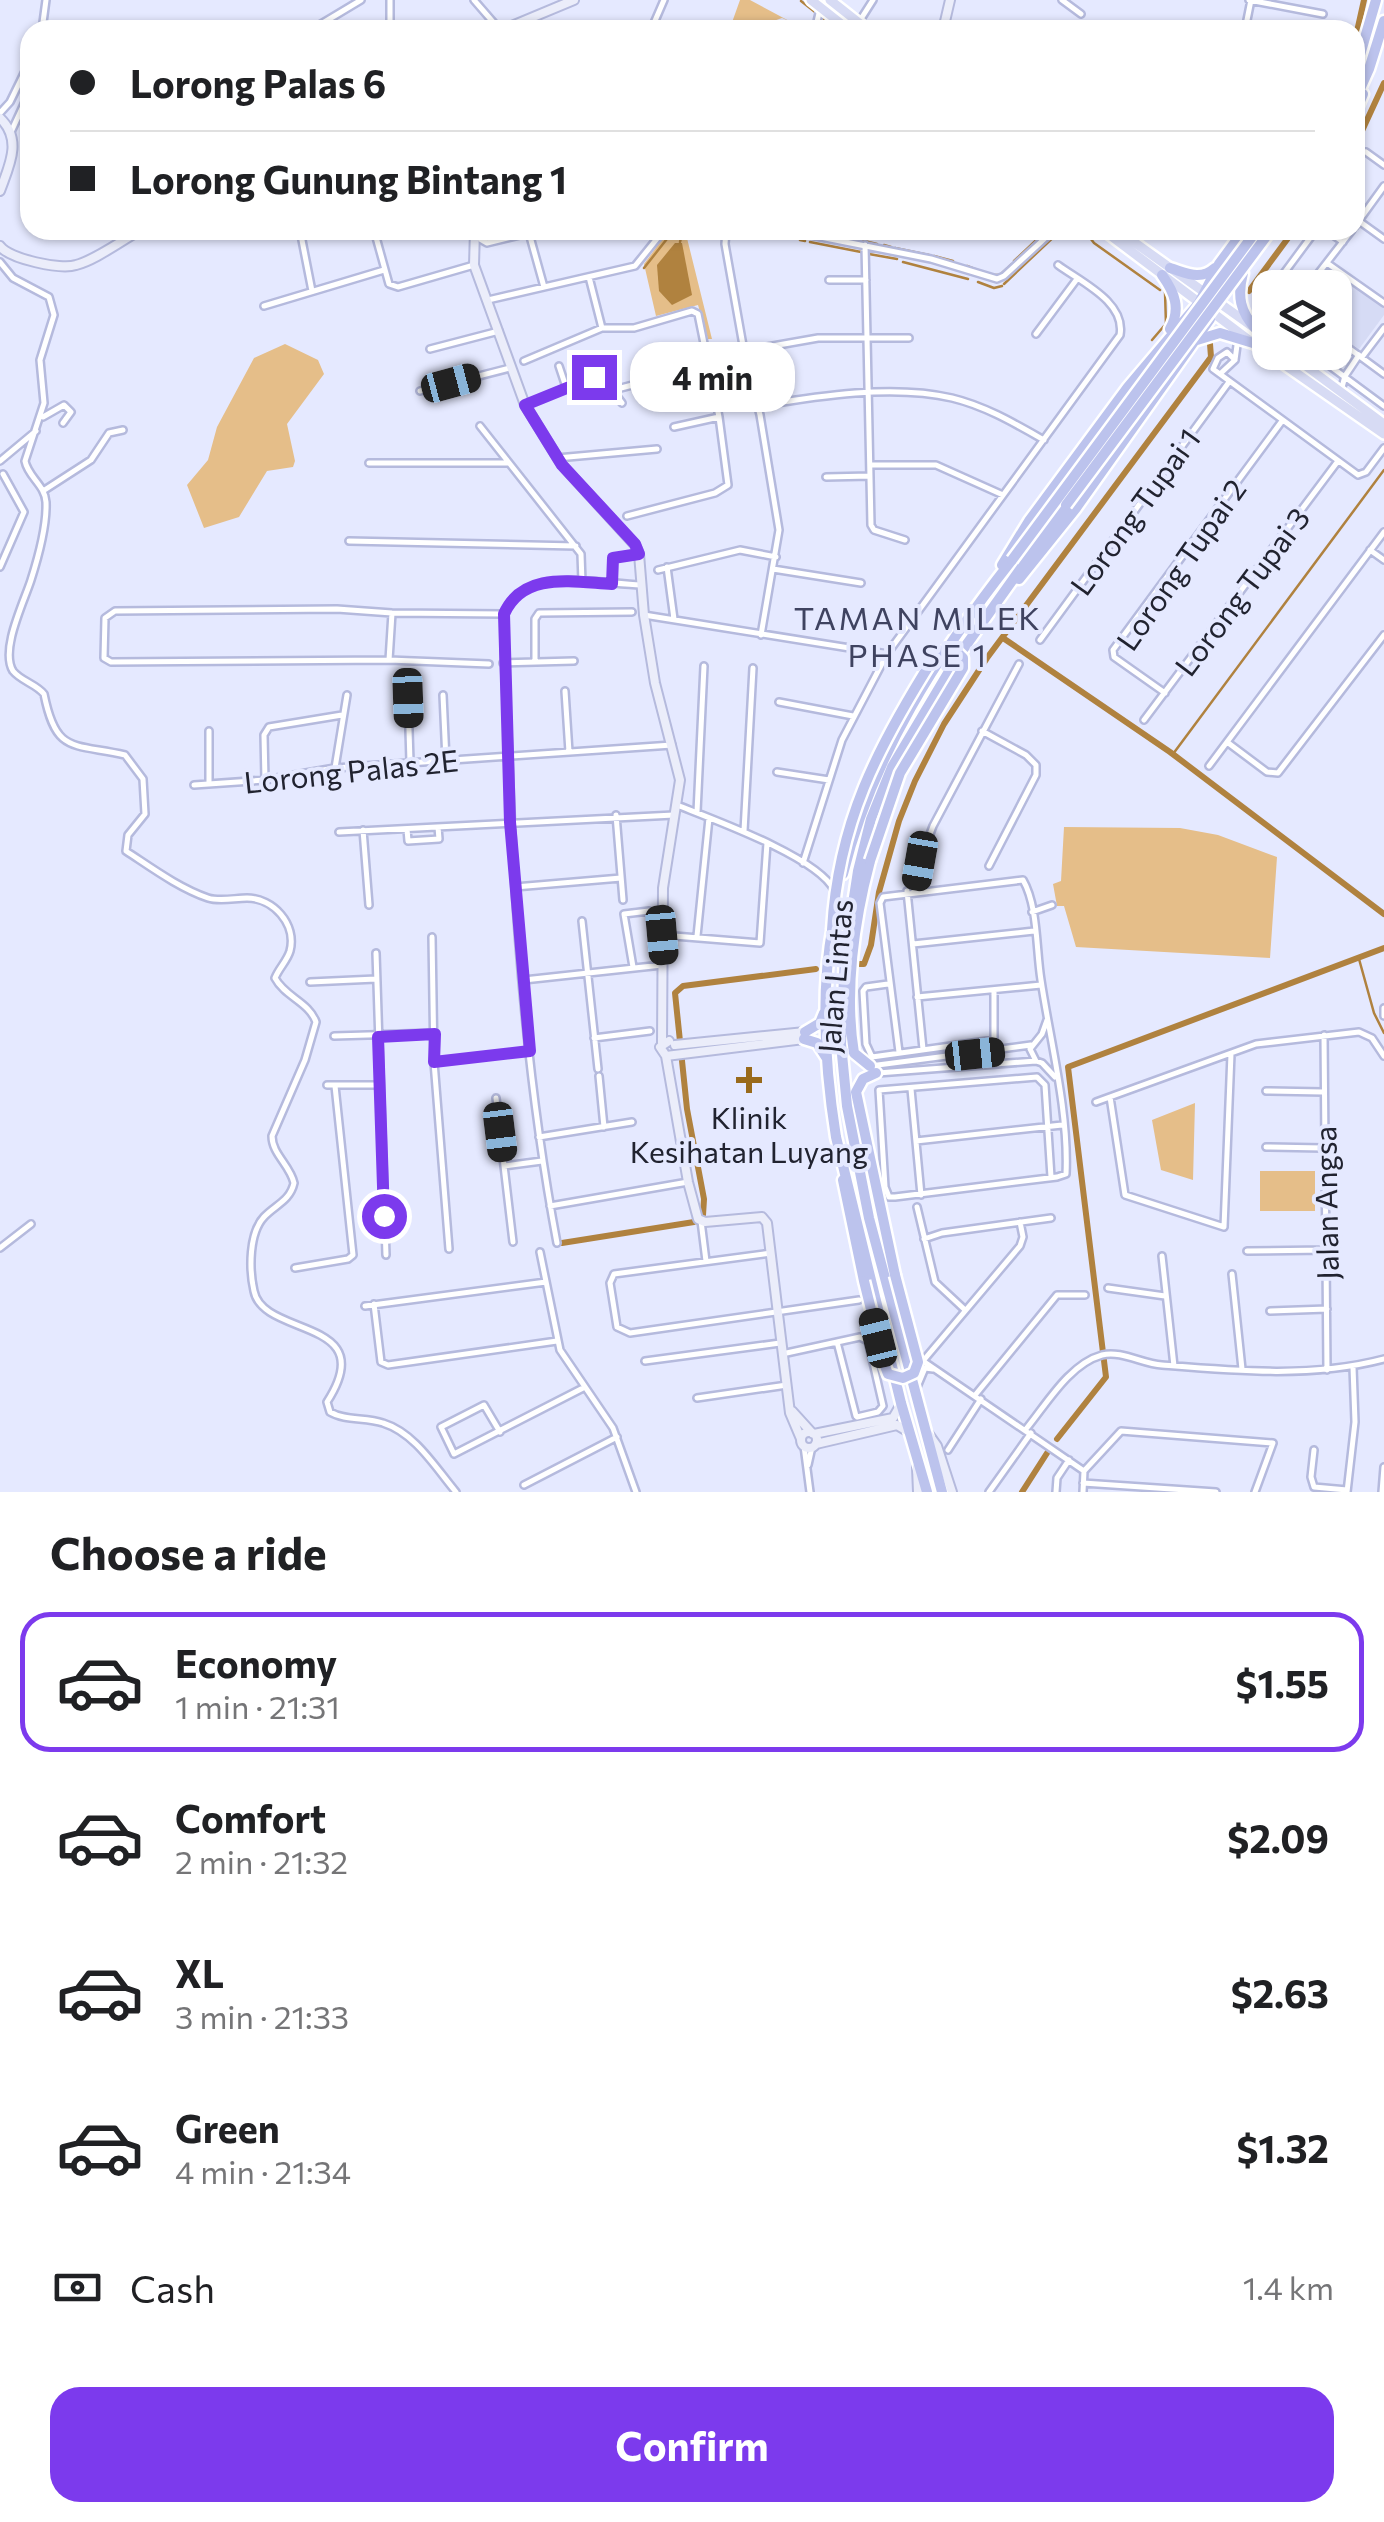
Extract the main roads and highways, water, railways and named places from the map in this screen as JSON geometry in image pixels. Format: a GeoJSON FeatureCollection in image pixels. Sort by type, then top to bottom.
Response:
{"type":"FeatureCollection","features":[{"type":"Feature","properties":{"kind":"highway"},"geometry":{"type":"LineString","coordinates":[[1365,38],[1376,0]]}},
{"type":"Feature","properties":{"kind":"highway"},"geometry":{"type":"LineString","coordinates":[[1365,85],[1384,21]]}},
{"type":"Feature","properties":{"kind":"highway"},"geometry":{"type":"LineString","coordinates":[[1365,79],[1384,37]]}},
{"type":"Feature","properties":{"kind":"highway","name":"Jalan Lintas"},"geometry":{"type":"LineString","coordinates":[[997,580],[1029,522],[1159,347],[1199,304],[1219,264],[1237,240]]}},
{"type":"Feature","properties":{"kind":"highway","name":"Jalan Lintas"},"geometry":{"type":"LineString","coordinates":[[923,1490],[844,1169],[826,1058],[832,930],[858,822],[898,728],[930,673],[1250,240]]}},
{"type":"Feature","properties":{"kind":"highway","name":"Jalan Lintas"},"geometry":{"type":"LineString","coordinates":[[942,1492],[869,1218],[847,1106],[841,1044],[844,956],[871,818],[892,766],[956,658],[1266,240]]}},
{"type":"Feature","properties":{"kind":"highway","name":"Jalan Lintas"},"geometry":{"type":"LineString","coordinates":[[1010,587],[1076,508],[1267,240]]}},
{"type":"Feature","properties":{"kind":"highway"},"geometry":{"type":"LineString","coordinates":[[1159,347],[1176,314],[1166,272],[1205,276],[1219,264]]}},
{"type":"Feature","properties":{"kind":"highway"},"geometry":{"type":"LineString","coordinates":[[1219,264],[1220,283],[1228,285],[1241,276]]}},
{"type":"Feature","properties":{"kind":"highway"},"geometry":{"type":"LineString","coordinates":[[1241,276],[1238,294],[1252,325]]}},
{"type":"Feature","properties":{"kind":"highway"},"geometry":{"type":"LineString","coordinates":[[1176,328],[1194,326],[1198,333],[1195,341]]}},
{"type":"Feature","properties":{"kind":"highway"},"geometry":{"type":"LineString","coordinates":[[1195,341],[1211,334],[1252,343]]}},
{"type":"Feature","properties":{"kind":"highway"},"geometry":{"type":"LineString","coordinates":[[832,930],[838,860],[850,823],[895,720],[938,652],[954,649],[963,658],[962,668],[900,773],[854,896]]}},
{"type":"Feature","properties":{"kind":"highway"},"geometry":{"type":"LineString","coordinates":[[868,865],[854,951],[852,1013],[854,1053],[874,1070]]}},
{"type":"Feature","properties":{"kind":"highway"},"geometry":{"type":"LineString","coordinates":[[843,986],[849,1052],[856,1063],[874,1070]]}},
{"type":"Feature","properties":{"kind":"highway"},"geometry":{"type":"LineString","coordinates":[[826,999],[820,1024],[805,1035],[817,1043],[826,1058]]}},
{"type":"Feature","properties":{"kind":"highway"},"geometry":{"type":"LineString","coordinates":[[847,1106],[848,1091],[855,1077],[874,1070]]}},
{"type":"Feature","properties":{"kind":"highway"},"geometry":{"type":"LineString","coordinates":[[844,1169],[843,1186],[885,1366],[894,1377],[908,1377],[918,1362],[872,1180],[856,1092],[874,1070]]}},
{"type":"Feature","properties":{"kind":"highway"},"geometry":{"type":"LineString","coordinates":[[851,1123],[872,1180]]}},
{"type":"Feature","properties":{"kind":"main road"},"geometry":{"type":"LineString","coordinates":[[811,0],[836,20]]}},
{"type":"Feature","properties":{"kind":"main road"},"geometry":{"type":"LineString","coordinates":[[830,0],[856,20]]}},
{"type":"Feature","properties":{"kind":"main road"},"geometry":{"type":"LineString","coordinates":[[1118,240],[1252,326]]}},
{"type":"Feature","properties":{"kind":"main road"},"geometry":{"type":"LineString","coordinates":[[1128,240],[1199,304],[1252,342]]}},
{"type":"Feature","properties":{"kind":"main road"},"geometry":{"type":"LineString","coordinates":[[1293,370],[1384,434]]}},
{"type":"Feature","properties":{"kind":"main road"},"geometry":{"type":"LineString","coordinates":[[1310,370],[1384,424]]}},
{"type":"Feature","properties":{"kind":"main road"},"geometry":{"type":"LineString","coordinates":[[1341,391],[1344,404]]}},
{"type":"Feature","properties":{"kind":"waterway"},"geometry":{"type":"LineString","coordinates":[[1360,20],[1364,0]]}},
{"type":"Feature","properties":{"kind":"waterway"},"geometry":{"type":"LineString","coordinates":[[801,1],[815,12]]}},
{"type":"Feature","properties":{"kind":"waterway"},"geometry":{"type":"LineString","coordinates":[[822,17],[826,20]]}},
{"type":"Feature","properties":{"kind":"waterway"},"geometry":{"type":"LineString","coordinates":[[1365,124],[1384,83]]}},
{"type":"Feature","properties":{"kind":"waterway"},"geometry":{"type":"LineString","coordinates":[[644,268],[666,240]]}},
{"type":"Feature","properties":{"kind":"waterway"},"geometry":{"type":"LineString","coordinates":[[800,240],[805,241]]}},
{"type":"Feature","properties":{"kind":"waterway"},"geometry":{"type":"LineString","coordinates":[[860,240],[877,244]]}},
{"type":"Feature","properties":{"kind":"waterway"},"geometry":{"type":"LineString","coordinates":[[1014,261],[1036,240]]}},
{"type":"Feature","properties":{"kind":"waterway"},"geometry":{"type":"LineString","coordinates":[[1004,284],[1050,240]]}},
{"type":"Feature","properties":{"kind":"waterway"},"geometry":{"type":"LineString","coordinates":[[1092,240],[1160,290]]}},
{"type":"Feature","properties":{"kind":"waterway"},"geometry":{"type":"LineString","coordinates":[[1249,291],[1287,240]]}},
{"type":"Feature","properties":{"kind":"waterway"},"geometry":{"type":"LineString","coordinates":[[810,242],[861,252]]}},
{"type":"Feature","properties":{"kind":"waterway"},"geometry":{"type":"LineString","coordinates":[[884,245],[891,247]]}},
{"type":"Feature","properties":{"kind":"waterway"},"geometry":{"type":"LineString","coordinates":[[895,248],[929,255]]}},
{"type":"Feature","properties":{"kind":"waterway"},"geometry":{"type":"LineString","coordinates":[[869,254],[897,259]]}},
{"type":"Feature","properties":{"kind":"waterway"},"geometry":{"type":"LineString","coordinates":[[934,256],[953,261]]}},
{"type":"Feature","properties":{"kind":"waterway"},"geometry":{"type":"LineString","coordinates":[[903,262],[968,279]]}},
{"type":"Feature","properties":{"kind":"waterway"},"geometry":{"type":"LineString","coordinates":[[992,275],[1000,275],[1012,264]]}},
{"type":"Feature","properties":{"kind":"waterway"},"geometry":{"type":"LineString","coordinates":[[967,266],[985,273]]}},
{"type":"Feature","properties":{"kind":"waterway"},"geometry":{"type":"LineString","coordinates":[[978,282],[994,288],[1002,286]]}},
{"type":"Feature","properties":{"kind":"waterway"},"geometry":{"type":"LineString","coordinates":[[1165,292],[1166,325]]}},
{"type":"Feature","properties":{"kind":"waterway"},"geometry":{"type":"LineString","coordinates":[[1152,340],[1164,326]]}},
{"type":"Feature","properties":{"kind":"waterway"},"geometry":{"type":"LineString","coordinates":[[860,964],[864,964],[871,945],[879,892],[899,821],[944,724],[987,658],[1211,357],[1210,344]]}},
{"type":"Feature","properties":{"kind":"waterway"},"geometry":{"type":"LineString","coordinates":[[1173,754],[1384,470]]}},
{"type":"Feature","properties":{"kind":"waterway"},"geometry":{"type":"LineString","coordinates":[[1003,638],[1170,752],[1384,914]]}},
{"type":"Feature","properties":{"kind":"waterway"},"geometry":{"type":"LineString","coordinates":[[1057,1439],[1106,1377],[1068,1067],[1384,948]]}},
{"type":"Feature","properties":{"kind":"waterway"},"geometry":{"type":"LineString","coordinates":[[1359,959],[1374,1013],[1384,1033]]}},
{"type":"Feature","properties":{"kind":"waterway"},"geometry":{"type":"LineString","coordinates":[[703,1215],[675,993],[683,986],[816,969]]}},
{"type":"Feature","properties":{"kind":"waterway"},"geometry":{"type":"LineString","coordinates":[[562,1243],[694,1222]]}},
{"type":"Feature","properties":{"kind":"waterway"},"geometry":{"type":"LineString","coordinates":[[1022,1492],[1049,1450]]}},
{"type":"Feature","properties":{"kind":"place","name":"Klinik Kesihatan Luyang"},"geometry":{"type":"Point","coordinates":[749,1080]}},
{"type":"Feature","properties":{"kind":"district","name":"TAMAN MILEK PHASE 1"},"geometry":{"type":"Point","coordinates":[918,636]}}]}
